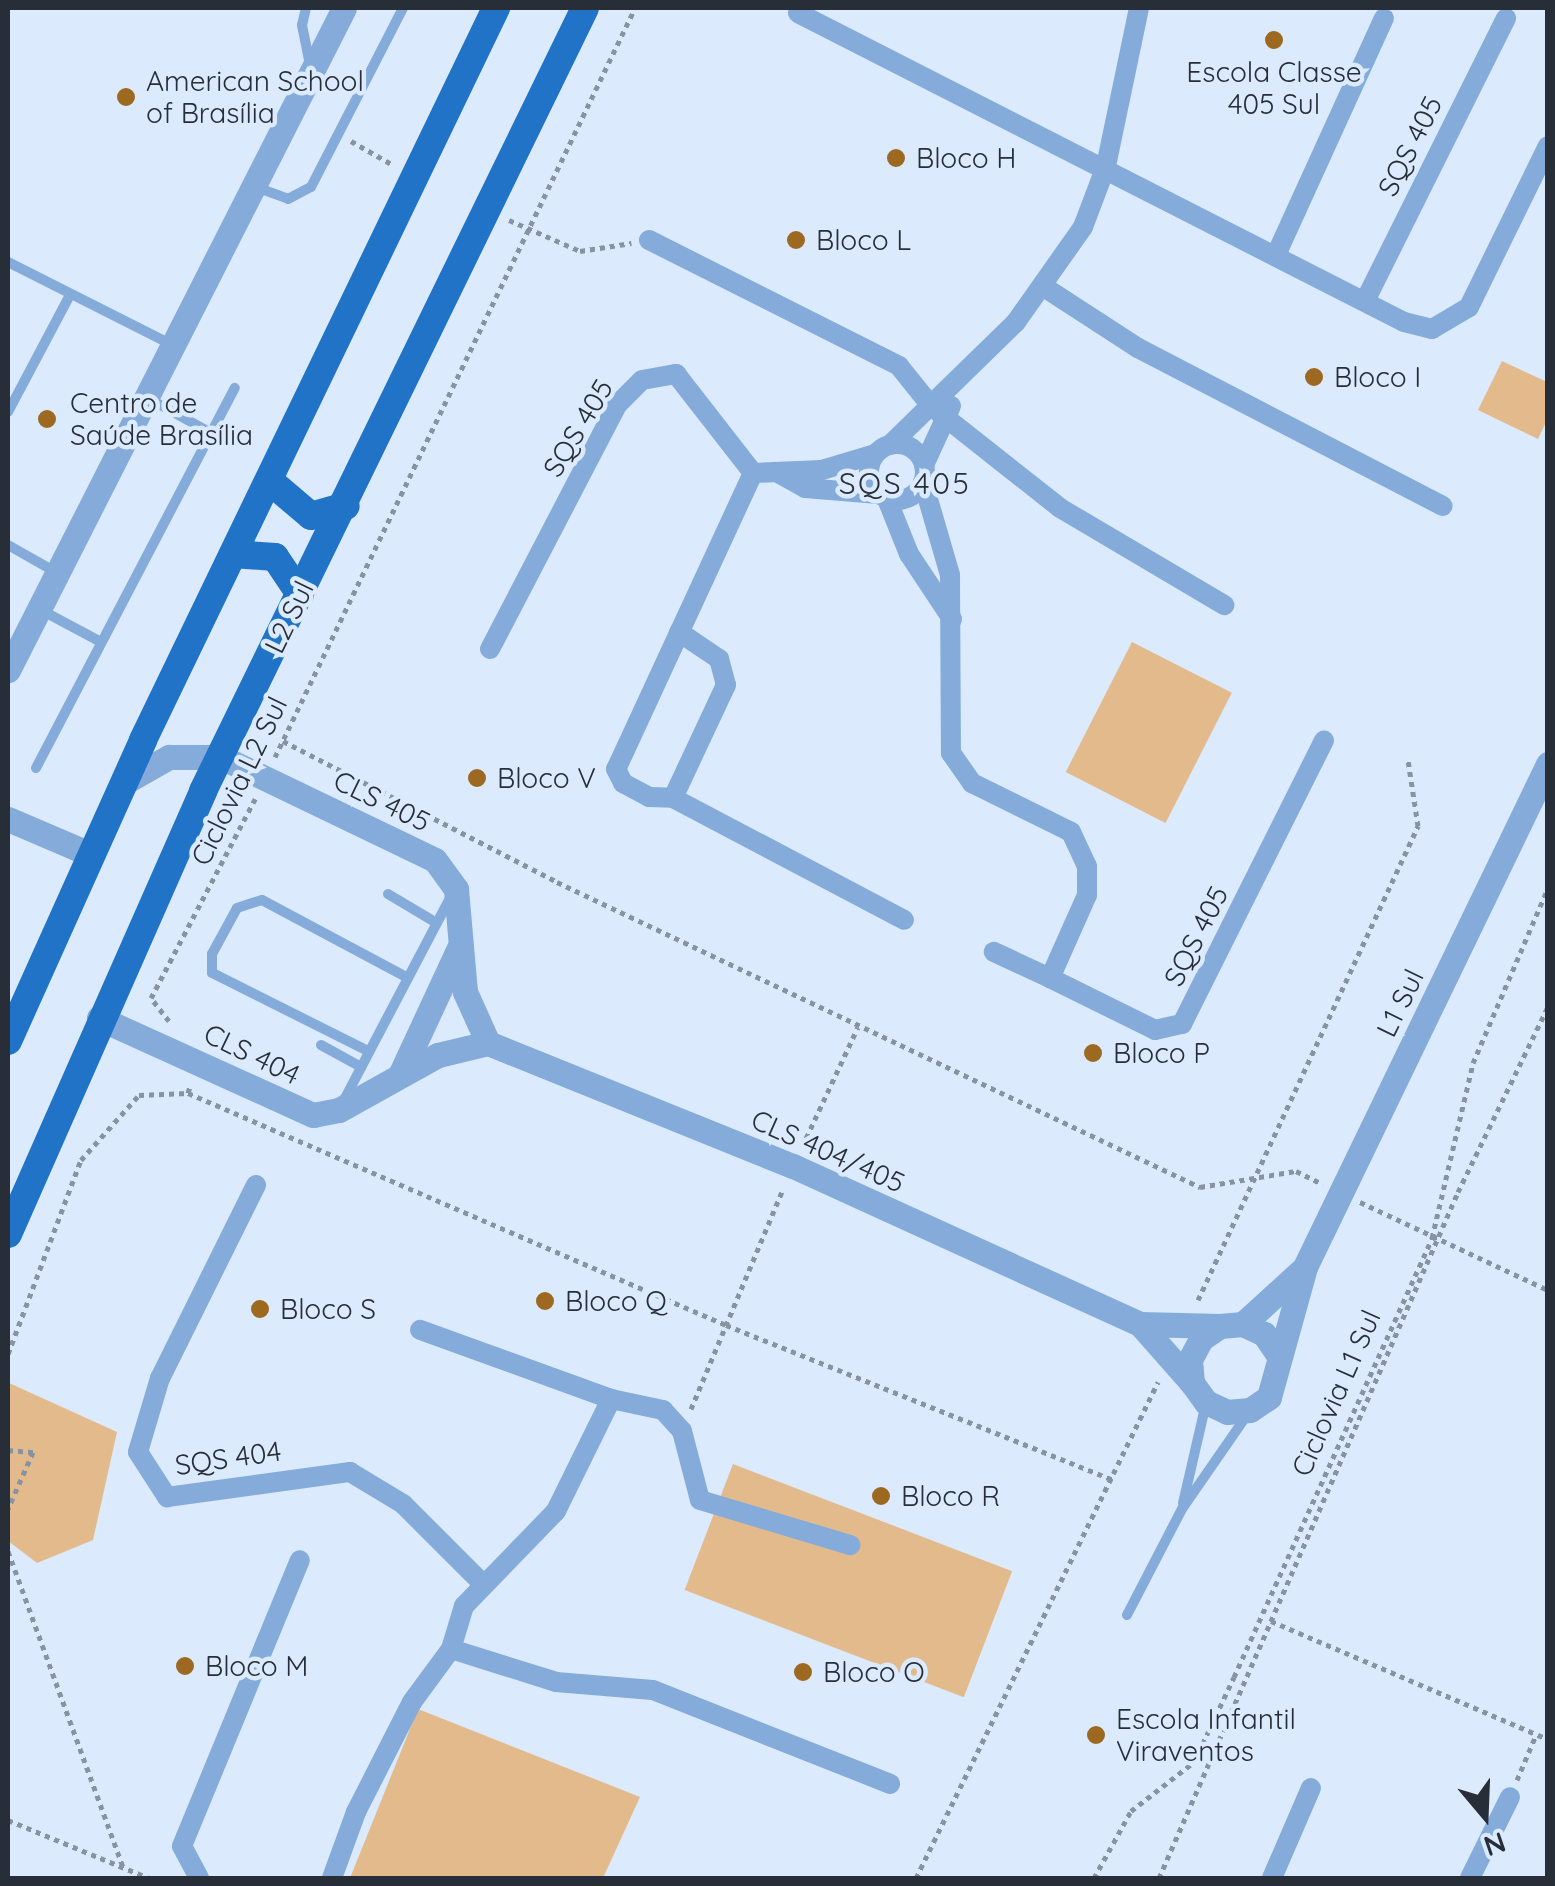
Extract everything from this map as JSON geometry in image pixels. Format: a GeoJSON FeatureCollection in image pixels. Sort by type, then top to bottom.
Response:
{"type":"FeatureCollection","features":[{"type":"Feature","properties":{"kind":"main road"},"geometry":{"type":"LineString","coordinates":[[8,1041],[123,783],[496,8]]}},
{"type":"Feature","properties":{"kind":"main road","name":"L2 Sul"},"geometry":{"type":"LineString","coordinates":[[8,1234],[99,1018],[220,757],[346,506],[585,8]]}},
{"type":"Feature","properties":{"kind":"main road"},"geometry":{"type":"LineString","coordinates":[[271,482],[311,516],[346,506]]}},
{"type":"Feature","properties":{"kind":"main road"},"geometry":{"type":"LineString","coordinates":[[233,554],[276,557],[300,594]]}},
{"type":"Feature","properties":{"kind":"main road"},"geometry":{"type":"LineString","coordinates":[[8,1202],[34,1180]]}},
{"type":"Feature","properties":{"kind":"street"},"geometry":{"type":"LineString","coordinates":[[8,670],[14,637],[36,608],[344,8]]}},
{"type":"Feature","properties":{"kind":"street"},"geometry":{"type":"LineString","coordinates":[[778,473],[805,488],[912,496],[924,473],[939,412],[957,385],[1044,287],[1083,227],[1106,166],[1140,8]]}},
{"type":"Feature","properties":{"kind":"street"},"geometry":{"type":"LineString","coordinates":[[798,13],[1366,301],[1432,329],[1469,307],[1548,146]]}},
{"type":"Feature","properties":{"kind":"street"},"geometry":{"type":"LineString","coordinates":[[1276,256],[1384,18]]}},
{"type":"Feature","properties":{"kind":"street","name":"SQS 405"},"geometry":{"type":"LineString","coordinates":[[1366,301],[1506,18]]}},
{"type":"Feature","properties":{"kind":"street"},"geometry":{"type":"LineString","coordinates":[[649,240],[899,366],[939,412],[1060,508],[1224,605]]}},
{"type":"Feature","properties":{"kind":"street"},"geometry":{"type":"LineString","coordinates":[[1044,287],[1156,357],[1443,506]]}},
{"type":"Feature","properties":{"kind":"street","name":"SQS 405"},"geometry":{"type":"LineString","coordinates":[[490,649],[617,405],[642,380],[676,374],[753,473]]}},
{"type":"Feature","properties":{"kind":"street"},"geometry":{"type":"LineString","coordinates":[[939,412],[882,450],[868,471],[909,554],[954,621]]}},
{"type":"Feature","properties":{"kind":"street"},"geometry":{"type":"LineString","coordinates":[[904,920],[673,798],[649,797],[623,783],[616,769],[753,473],[822,470],[907,446],[924,473],[950,575],[954,621],[948,728],[960,768],[996,798],[1058,822],[1072,832],[1087,866],[1087,895],[1050,978]]}},
{"type":"Feature","properties":{"kind":"street"},"geometry":{"type":"LineString","coordinates":[[673,798],[726,685],[719,658],[679,632]]}},
{"type":"Feature","properties":{"kind":"street","name":"SQS 405"},"geometry":{"type":"LineString","coordinates":[[994,952],[1155,1030],[1182,1024],[1324,741]]}},
{"type":"Feature","properties":{"kind":"street","name":"CLS 405"},"geometry":{"type":"LineString","coordinates":[[123,783],[169,758],[220,757],[435,860],[456,889]]}},
{"type":"Feature","properties":{"kind":"street","name":"L1 Sul"},"geometry":{"type":"LineString","coordinates":[[1277,1353],[1304,1267],[1548,764]]}},
{"type":"Feature","properties":{"kind":"street"},"geometry":{"type":"LineString","coordinates":[[8,819],[90,854]]}},
{"type":"Feature","properties":{"kind":"street"},"geometry":{"type":"LineString","coordinates":[[339,1110],[438,1055],[488,1043],[465,992],[456,889]]}},
{"type":"Feature","properties":{"kind":"street"},"geometry":{"type":"LineString","coordinates":[[398,1080],[459,948]]}},
{"type":"Feature","properties":{"kind":"street","name":"CLS 404"},"geometry":{"type":"LineString","coordinates":[[99,1018],[199,1061],[294,1109],[313,1114],[339,1110]]}},
{"type":"Feature","properties":{"kind":"street","name":"CLS 404/405"},"geometry":{"type":"LineString","coordinates":[[488,1043],[793,1166],[1140,1324],[1232,1325]]}},
{"type":"Feature","properties":{"kind":"street","name":"SQS 404"},"geometry":{"type":"LineString","coordinates":[[256,1185],[160,1378],[138,1452],[167,1497],[350,1472],[403,1504],[481,1582]]}},
{"type":"Feature","properties":{"kind":"street","name":"L1 Sul"},"geometry":{"type":"LineString","coordinates":[[1232,1325],[1304,1267]]}},
{"type":"Feature","properties":{"kind":"street","name":"CLS 404/405"},"geometry":{"type":"LineString","coordinates":[[1140,1324],[1199,1393]]}},
{"type":"Feature","properties":{"kind":"street"},"geometry":{"type":"LineString","coordinates":[[1232,1325],[1264,1334],[1277,1353],[1280,1376],[1269,1397],[1250,1410],[1227,1412],[1199,1393],[1196,1350],[1232,1325]]}},
{"type":"Feature","properties":{"kind":"street"},"geometry":{"type":"LineString","coordinates":[[420,1330],[611,1398],[663,1410],[682,1430],[700,1500],[850,1545]]}},
{"type":"Feature","properties":{"kind":"street"},"geometry":{"type":"LineString","coordinates":[[332,1878],[356,1812],[412,1702],[452,1649],[464,1606],[481,1582],[556,1511],[611,1398]]}},
{"type":"Feature","properties":{"kind":"street"},"geometry":{"type":"LineString","coordinates":[[200,1878],[182,1846],[300,1560]]}},
{"type":"Feature","properties":{"kind":"street"},"geometry":{"type":"LineString","coordinates":[[452,1649],[556,1682],[653,1690],[890,1784]]}},
{"type":"Feature","properties":{"kind":"street"},"geometry":{"type":"LineString","coordinates":[[1272,1878],[1310,1788]]}},
{"type":"Feature","properties":{"kind":"street"},"geometry":{"type":"LineString","coordinates":[[1470,1878],[1510,1797]]}},
{"type":"Feature","properties":{"kind":"lane"},"geometry":{"type":"LineString","coordinates":[[306,8],[302,38],[312,70]]}},
{"type":"Feature","properties":{"kind":"lane"},"geometry":{"type":"LineString","coordinates":[[252,185],[288,199],[312,187],[403,8]]}},
{"type":"Feature","properties":{"kind":"lane"},"geometry":{"type":"LineString","coordinates":[[8,262],[70,297],[170,344]]}},
{"type":"Feature","properties":{"kind":"lane"},"geometry":{"type":"LineString","coordinates":[[8,412],[70,297]]}},
{"type":"Feature","properties":{"kind":"lane"},"geometry":{"type":"LineString","coordinates":[[36,768],[234,388]]}},
{"type":"Feature","properties":{"kind":"lane"},"geometry":{"type":"LineString","coordinates":[[144,395],[210,433]]}},
{"type":"Feature","properties":{"kind":"lane"},"geometry":{"type":"LineString","coordinates":[[8,545],[54,571]]}},
{"type":"Feature","properties":{"kind":"lane"},"geometry":{"type":"LineString","coordinates":[[36,608],[102,642]]}},
{"type":"Feature","properties":{"kind":"lane"},"geometry":{"type":"LineString","coordinates":[[339,1110],[435,922],[456,889]]}},
{"type":"Feature","properties":{"kind":"lane"},"geometry":{"type":"LineString","coordinates":[[388,894],[435,922]]}},
{"type":"Feature","properties":{"kind":"lane"},"geometry":{"type":"LineString","coordinates":[[368,1051],[212,973],[212,954],[237,908],[262,900],[406,977]]}},
{"type":"Feature","properties":{"kind":"lane"},"geometry":{"type":"LineString","coordinates":[[321,1045],[362,1066]]}},
{"type":"Feature","properties":{"kind":"lane"},"geometry":{"type":"LineString","coordinates":[[1182,1509],[1199,1393]]}},
{"type":"Feature","properties":{"kind":"lane"},"geometry":{"type":"LineString","coordinates":[[1128,1615],[1182,1509],[1250,1410]]}},
{"type":"Feature","properties":{"kind":"path","name":"Ciclovia L2 Sul"},"geometry":{"type":"LineString","coordinates":[[199,1061],[151,998],[266,777],[526,228],[635,8]]}},
{"type":"Feature","properties":{"kind":"path"},"geometry":{"type":"LineString","coordinates":[[362,147],[397,167]]}},
{"type":"Feature","properties":{"kind":"path"},"geometry":{"type":"LineString","coordinates":[[526,228],[580,251],[649,240]]}},
{"type":"Feature","properties":{"kind":"path"},"geometry":{"type":"LineString","coordinates":[[283,740],[858,1027],[1200,1187],[1296,1171],[1434,1240],[1548,1290]]}},
{"type":"Feature","properties":{"kind":"path","name":"Ciclovia L1 Sul"},"geometry":{"type":"LineString","coordinates":[[1094,1878],[1131,1811],[1194,1762],[1434,1240],[1473,1063],[1548,888]]}},
{"type":"Feature","properties":{"kind":"path"},"geometry":{"type":"LineString","coordinates":[[1159,1878],[1434,1240],[1548,1007]]}},
{"type":"Feature","properties":{"kind":"path"},"geometry":{"type":"LineString","coordinates":[[682,1430],[793,1166],[858,1027]]}},
{"type":"Feature","properties":{"kind":"path"},"geometry":{"type":"LineString","coordinates":[[188,1092],[199,1061]]}},
{"type":"Feature","properties":{"kind":"path"},"geometry":{"type":"LineString","coordinates":[[8,1354],[82,1160],[139,1095],[188,1092],[726,1325],[1112,1478]]}},
{"type":"Feature","properties":{"kind":"path"},"geometry":{"type":"LineString","coordinates":[[8,1450],[33,1452],[8,1509]]}},
{"type":"Feature","properties":{"kind":"path"},"geometry":{"type":"LineString","coordinates":[[8,1551],[123,1867]]}},
{"type":"Feature","properties":{"kind":"path"},"geometry":{"type":"LineString","coordinates":[[1271,1620],[1548,1739]]}},
{"type":"Feature","properties":{"kind":"path"},"geometry":{"type":"LineString","coordinates":[[1510,1797],[1536,1734]]}},
{"type":"Feature","properties":{"kind":"path"},"geometry":{"type":"LineString","coordinates":[[8,1820],[148,1878]]}},
{"type":"Feature","properties":{"kind":"shaded area"},"geometry":{"type":"Polygon","coordinates":[[[1502,361],[1547,382],[1547,420],[1538,439],[1478,410],[1502,361]]]}},
{"type":"Feature","properties":{"kind":"shaded area"},"geometry":{"type":"Polygon","coordinates":[[[1132,642],[1232,693],[1166,823],[1066,772],[1132,642]]]}},
{"type":"Feature","properties":{"kind":"shaded area"},"geometry":{"type":"Polygon","coordinates":[[[9,1383],[117,1432],[93,1540],[37,1563],[8,1541],[9,1383]]]}},
{"type":"Feature","properties":{"kind":"shaded area"},"geometry":{"type":"Polygon","coordinates":[[[733,1464],[1012,1571],[964,1697],[685,1590],[733,1464]]]}},
{"type":"Feature","properties":{"kind":"shaded area"},"geometry":{"type":"Polygon","coordinates":[[[418,1709],[640,1797],[603,1878],[350,1878],[418,1709]]]}},
{"type":"Feature","properties":{"kind":"place","name":"Escola Classe 405 Sul"},"geometry":{"type":"Point","coordinates":[1274,40]}},
{"type":"Feature","properties":{"kind":"place","name":"American School of Brasília"},"geometry":{"type":"Point","coordinates":[126,97]}},
{"type":"Feature","properties":{"kind":"place","name":"Bloco H"},"geometry":{"type":"Point","coordinates":[896,158]}},
{"type":"Feature","properties":{"kind":"place","name":"Bloco L"},"geometry":{"type":"Point","coordinates":[796,240]}},
{"type":"Feature","properties":{"kind":"place","name":"Bloco I"},"geometry":{"type":"Point","coordinates":[1314,377]}},
{"type":"Feature","properties":{"kind":"place","name":"Centro de Saúde Brasília"},"geometry":{"type":"Point","coordinates":[47,419]}},
{"type":"Feature","properties":{"kind":"place","name":"Bloco V"},"geometry":{"type":"Point","coordinates":[477,778]}},
{"type":"Feature","properties":{"kind":"place","name":"Bloco P"},"geometry":{"type":"Point","coordinates":[1093,1053]}},
{"type":"Feature","properties":{"kind":"place","name":"Bloco Q"},"geometry":{"type":"Point","coordinates":[545,1301]}},
{"type":"Feature","properties":{"kind":"place","name":"Bloco S"},"geometry":{"type":"Point","coordinates":[260,1309]}},
{"type":"Feature","properties":{"kind":"place","name":"Bloco R"},"geometry":{"type":"Point","coordinates":[881,1496]}},
{"type":"Feature","properties":{"kind":"place","name":"Bloco M"},"geometry":{"type":"Point","coordinates":[185,1666]}},
{"type":"Feature","properties":{"kind":"place","name":"Bloco O"},"geometry":{"type":"Point","coordinates":[803,1672]}},
{"type":"Feature","properties":{"kind":"place","name":"Escola Infantil Viraventos"},"geometry":{"type":"Point","coordinates":[1096,1735]}},
{"type":"Feature","properties":{"kind":"district","name":"SQS 405"},"geometry":{"type":"Point","coordinates":[905,483]}}]}
